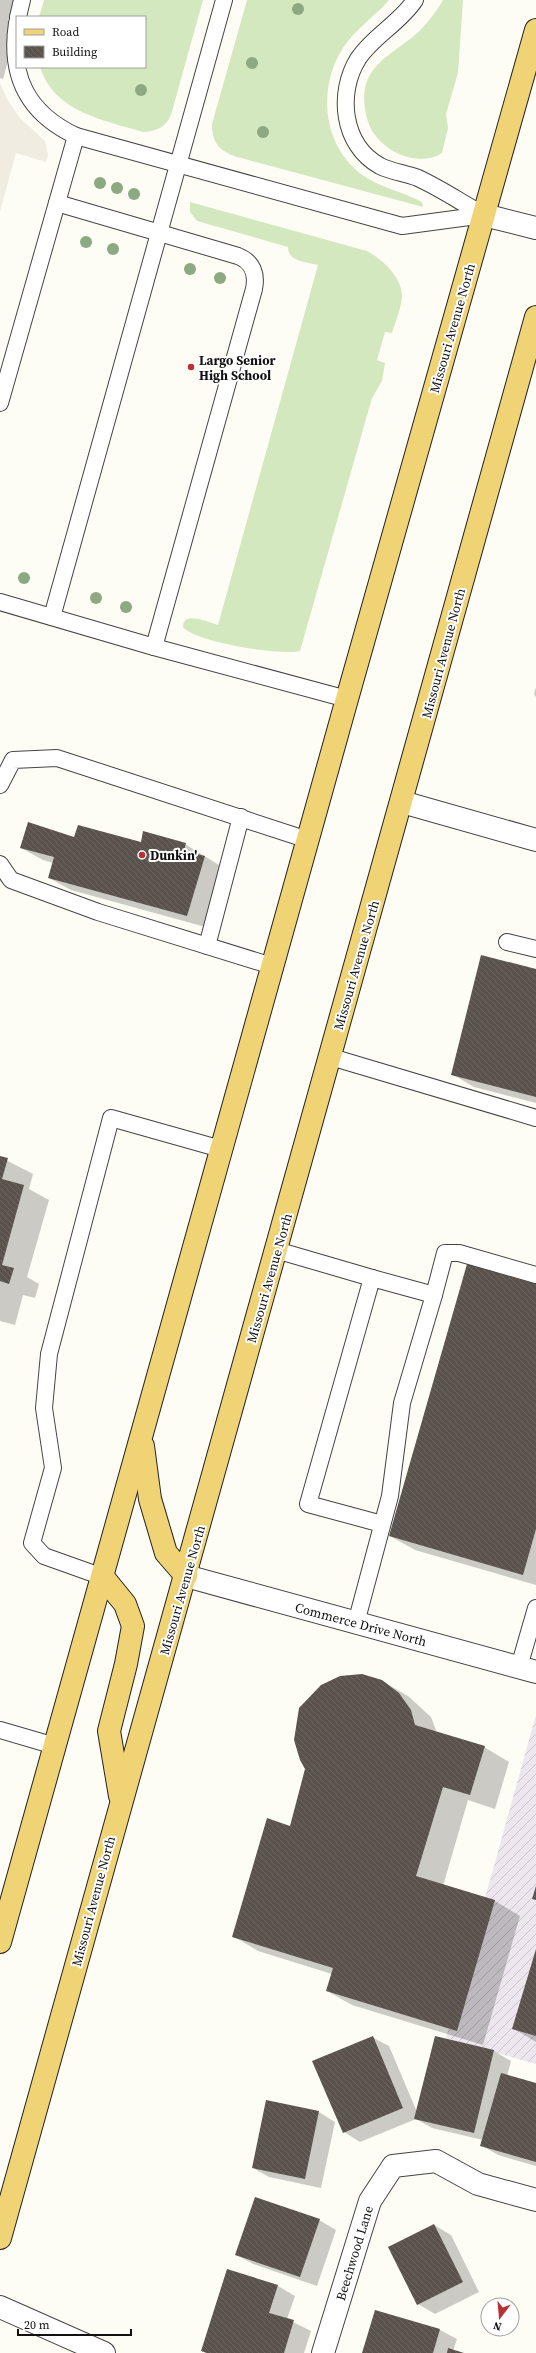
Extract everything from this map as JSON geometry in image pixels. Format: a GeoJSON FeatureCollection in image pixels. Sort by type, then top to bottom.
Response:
{"type":"FeatureCollection","features":[{"type":"Feature","properties":{"kind":"main road","name":"Missouri Avenue North"},"geometry":{"type":"LineString","coordinates":[[1,1933],[103,1577],[272,966],[536,30]]}},
{"type":"Feature","properties":{"kind":"main road","name":"Missouri Avenue North"},"geometry":{"type":"LineString","coordinates":[[0,2238],[6,2195],[186,1576],[536,317]]}},
{"type":"Feature","properties":{"kind":"main road"},"geometry":{"type":"LineString","coordinates":[[142,1435],[150,1499],[166,1553],[186,1576]]}},
{"type":"Feature","properties":{"kind":"main road"},"geometry":{"type":"LineString","coordinates":[[103,1577],[125,1604],[133,1626],[126,1664],[109,1731],[121,1801]]}},
{"type":"Feature","properties":{"kind":"street"},"geometry":{"type":"LineString","coordinates":[[484,215],[536,228]]}},
{"type":"Feature","properties":{"kind":"street"},"geometry":{"type":"LineString","coordinates":[[402,802],[536,840]]}},
{"type":"Feature","properties":{"kind":"street","name":"Commerce Drive North"},"geometry":{"type":"LineString","coordinates":[[186,1576],[528,1669]]}},
{"type":"Feature","properties":{"kind":"street","name":"Beechwood Lane"},"geometry":{"type":"LineString","coordinates":[[323,2353],[370,2201],[393,2166],[436,2161],[478,2184],[536,2200]]}},
{"type":"Feature","properties":{"kind":"street"},"geometry":{"type":"LineString","coordinates":[[0,2307],[104,2353]]}},
{"type":"Feature","properties":{"kind":"lane"},"geometry":{"type":"LineString","coordinates":[[18,16],[22,0]]}},
{"type":"Feature","properties":{"kind":"lane"},"geometry":{"type":"LineString","coordinates":[[52,617],[224,0]]}},
{"type":"Feature","properties":{"kind":"lane"},"geometry":{"type":"LineString","coordinates":[[415,0],[403,16],[364,51],[355,64],[345,89],[348,124],[358,145],[379,165],[417,178],[484,215]]}},
{"type":"Feature","properties":{"kind":"lane"},"geometry":{"type":"LineString","coordinates":[[17,68],[26,94],[47,118],[76,136],[402,226],[484,215]]}},
{"type":"Feature","properties":{"kind":"lane"},"geometry":{"type":"LineString","coordinates":[[0,404],[76,136]]}},
{"type":"Feature","properties":{"kind":"lane"},"geometry":{"type":"LineString","coordinates":[[56,203],[243,258],[251,265],[256,279],[154,647]]}},
{"type":"Feature","properties":{"kind":"lane"},"geometry":{"type":"LineString","coordinates":[[0,602],[154,647],[347,699]]}},
{"type":"Feature","properties":{"kind":"lane"},"geometry":{"type":"LineString","coordinates":[[0,785],[13,760],[57,758],[308,840]]}},
{"type":"Feature","properties":{"kind":"lane"},"geometry":{"type":"LineString","coordinates":[[208,946],[241,818]]}},
{"type":"Feature","properties":{"kind":"lane"},"geometry":{"type":"LineString","coordinates":[[0,864],[11,880],[98,912],[272,966]]}},
{"type":"Feature","properties":{"kind":"lane"},"geometry":{"type":"LineString","coordinates":[[507,942],[536,949]]}},
{"type":"Feature","properties":{"kind":"lane"},"geometry":{"type":"LineString","coordinates":[[331,1057],[536,1118]]}},
{"type":"Feature","properties":{"kind":"lane"},"geometry":{"type":"LineString","coordinates":[[103,1577],[44,1556],[32,1543],[53,1468],[44,1408],[49,1354],[111,1118],[221,1149]]}},
{"type":"Feature","properties":{"kind":"lane"},"geometry":{"type":"LineString","coordinates":[[276,1250],[434,1295]]}},
{"type":"Feature","properties":{"kind":"lane"},"geometry":{"type":"LineString","coordinates":[[356,1623],[390,1496],[402,1403],[445,1253],[459,1253],[536,1275]]}},
{"type":"Feature","properties":{"kind":"lane"},"geometry":{"type":"LineString","coordinates":[[372,1278],[308,1504],[382,1524]]}},
{"type":"Feature","properties":{"kind":"lane"},"geometry":{"type":"LineString","coordinates":[[528,1669],[536,1608]]}},
{"type":"Feature","properties":{"kind":"lane"},"geometry":{"type":"LineString","coordinates":[[0,1730],[55,1746]]}},
{"type":"Feature","properties":{"kind":"shaded area"},"geometry":{"type":"Polygon","coordinates":[[[0,83],[7,99],[20,118],[45,141],[48,155],[46,162],[16,153],[0,211],[0,83]]]}},
{"type":"Feature","properties":{"kind":"shaded area"},"geometry":{"type":"Polygon","coordinates":[[[536,1715],[536,2064],[446,2038],[536,1715]]]}},
{"type":"Feature","properties":{"kind":"green space"},"geometry":{"type":"Polygon","coordinates":[[[44,0],[203,0],[171,115],[166,123],[156,130],[143,132],[82,112],[68,104],[56,94],[47,82],[40,68],[146,68],[146,16],[39,16],[44,0]]]}},
{"type":"Feature","properties":{"kind":"green space"},"geometry":{"type":"Polygon","coordinates":[[[247,0],[389,0],[348,41],[338,57],[331,74],[328,92],[328,110],[331,129],[337,146],[347,161],[361,174],[383,186],[422,202],[423,207],[237,157],[221,149],[213,136],[212,124],[247,0]]]}},
{"type":"Feature","properties":{"kind":"green space"},"geometry":{"type":"Polygon","coordinates":[[[443,0],[463,0],[458,73],[446,114],[448,128],[442,153],[437,156],[422,159],[411,158],[390,149],[375,135],[367,118],[364,101],[365,88],[375,67],[416,34],[431,18],[443,0]]]}},
{"type":"Feature","properties":{"kind":"green space"},"geometry":{"type":"Polygon","coordinates":[[[190,202],[367,251],[385,264],[395,276],[401,290],[402,297],[392,333],[385,332],[377,360],[385,363],[382,381],[372,398],[300,651],[290,652],[258,650],[220,643],[190,633],[183,627],[184,622],[187,619],[192,618],[218,625],[318,265],[304,262],[291,256],[288,247],[197,221],[190,212],[190,202]]]}},
{"type":"Feature","properties":{"kind":"building"},"geometry":{"type":"Polygon","coordinates":[[[28,822],[74,837],[78,825],[141,842],[143,831],[186,843],[184,851],[205,856],[187,916],[48,878],[54,857],[20,848],[28,822]]]}},
{"type":"Feature","properties":{"kind":"building"},"geometry":{"type":"Polygon","coordinates":[[[481,955],[536,969],[536,1097],[451,1075],[481,955]]]}},
{"type":"Feature","properties":{"kind":"building"},"geometry":{"type":"Polygon","coordinates":[[[0,1156],[8,1158],[2,1179],[24,1185],[2,1265],[14,1268],[9,1284],[0,1281],[0,1156]]]}},
{"type":"Feature","properties":{"kind":"building"},"geometry":{"type":"Polygon","coordinates":[[[467,1264],[536,1284],[536,1529],[523,1575],[389,1536],[467,1264]]]}},
{"type":"Feature","properties":{"kind":"building"},"geometry":{"type":"Polygon","coordinates":[[[362,1674],[382,1680],[399,1693],[411,1710],[415,1725],[485,1746],[470,1795],[443,1787],[416,1876],[495,1900],[457,2031],[326,1991],[333,1968],[232,1937],[267,1818],[290,1826],[305,1769],[300,1760],[294,1740],[299,1708],[321,1685],[340,1676],[362,1674]]]}},
{"type":"Feature","properties":{"kind":"building"},"geometry":{"type":"Polygon","coordinates":[[[536,1886],[536,1900],[532,1899],[536,1886]]]}},
{"type":"Feature","properties":{"kind":"building"},"geometry":{"type":"Polygon","coordinates":[[[536,1949],[536,2036],[512,2029],[536,1949]]]}},
{"type":"Feature","properties":{"kind":"building"},"geometry":{"type":"Polygon","coordinates":[[[373,2036],[403,2108],[343,2133],[312,2061],[373,2036]]]}},
{"type":"Feature","properties":{"kind":"building"},"geometry":{"type":"Polygon","coordinates":[[[435,2036],[494,2050],[474,2133],[414,2119],[435,2036]]]}},
{"type":"Feature","properties":{"kind":"building"},"geometry":{"type":"Polygon","coordinates":[[[501,2073],[536,2083],[536,2162],[480,2146],[501,2073]]]}},
{"type":"Feature","properties":{"kind":"building"},"geometry":{"type":"Polygon","coordinates":[[[266,2100],[319,2111],[305,2179],[252,2168],[266,2100]]]}},
{"type":"Feature","properties":{"kind":"building"},"geometry":{"type":"Polygon","coordinates":[[[255,2197],[320,2219],[300,2277],[235,2255],[255,2197]]]}},
{"type":"Feature","properties":{"kind":"building"},"geometry":{"type":"Polygon","coordinates":[[[434,2224],[463,2282],[417,2305],[388,2247],[434,2224]]]}},
{"type":"Feature","properties":{"kind":"building"},"geometry":{"type":"Polygon","coordinates":[[[227,2269],[278,2285],[269,2313],[294,2320],[284,2353],[207,2353],[201,2351],[227,2269]]]}},
{"type":"Feature","properties":{"kind":"building"},"geometry":{"type":"Polygon","coordinates":[[[375,2310],[440,2329],[433,2353],[362,2353],[375,2310]]]}},
{"type":"Feature","properties":{"kind":"building"},"geometry":{"type":"Polygon","coordinates":[[[448,2348],[464,2353],[447,2353],[448,2348]]]}},
{"type":"Feature","properties":{"kind":"place","name":"Largo Senior High School"},"geometry":{"type":"Point","coordinates":[191,367]}},
{"type":"Feature","properties":{"kind":"place","name":"Dunkin'"},"geometry":{"type":"Point","coordinates":[142,855]}}]}
